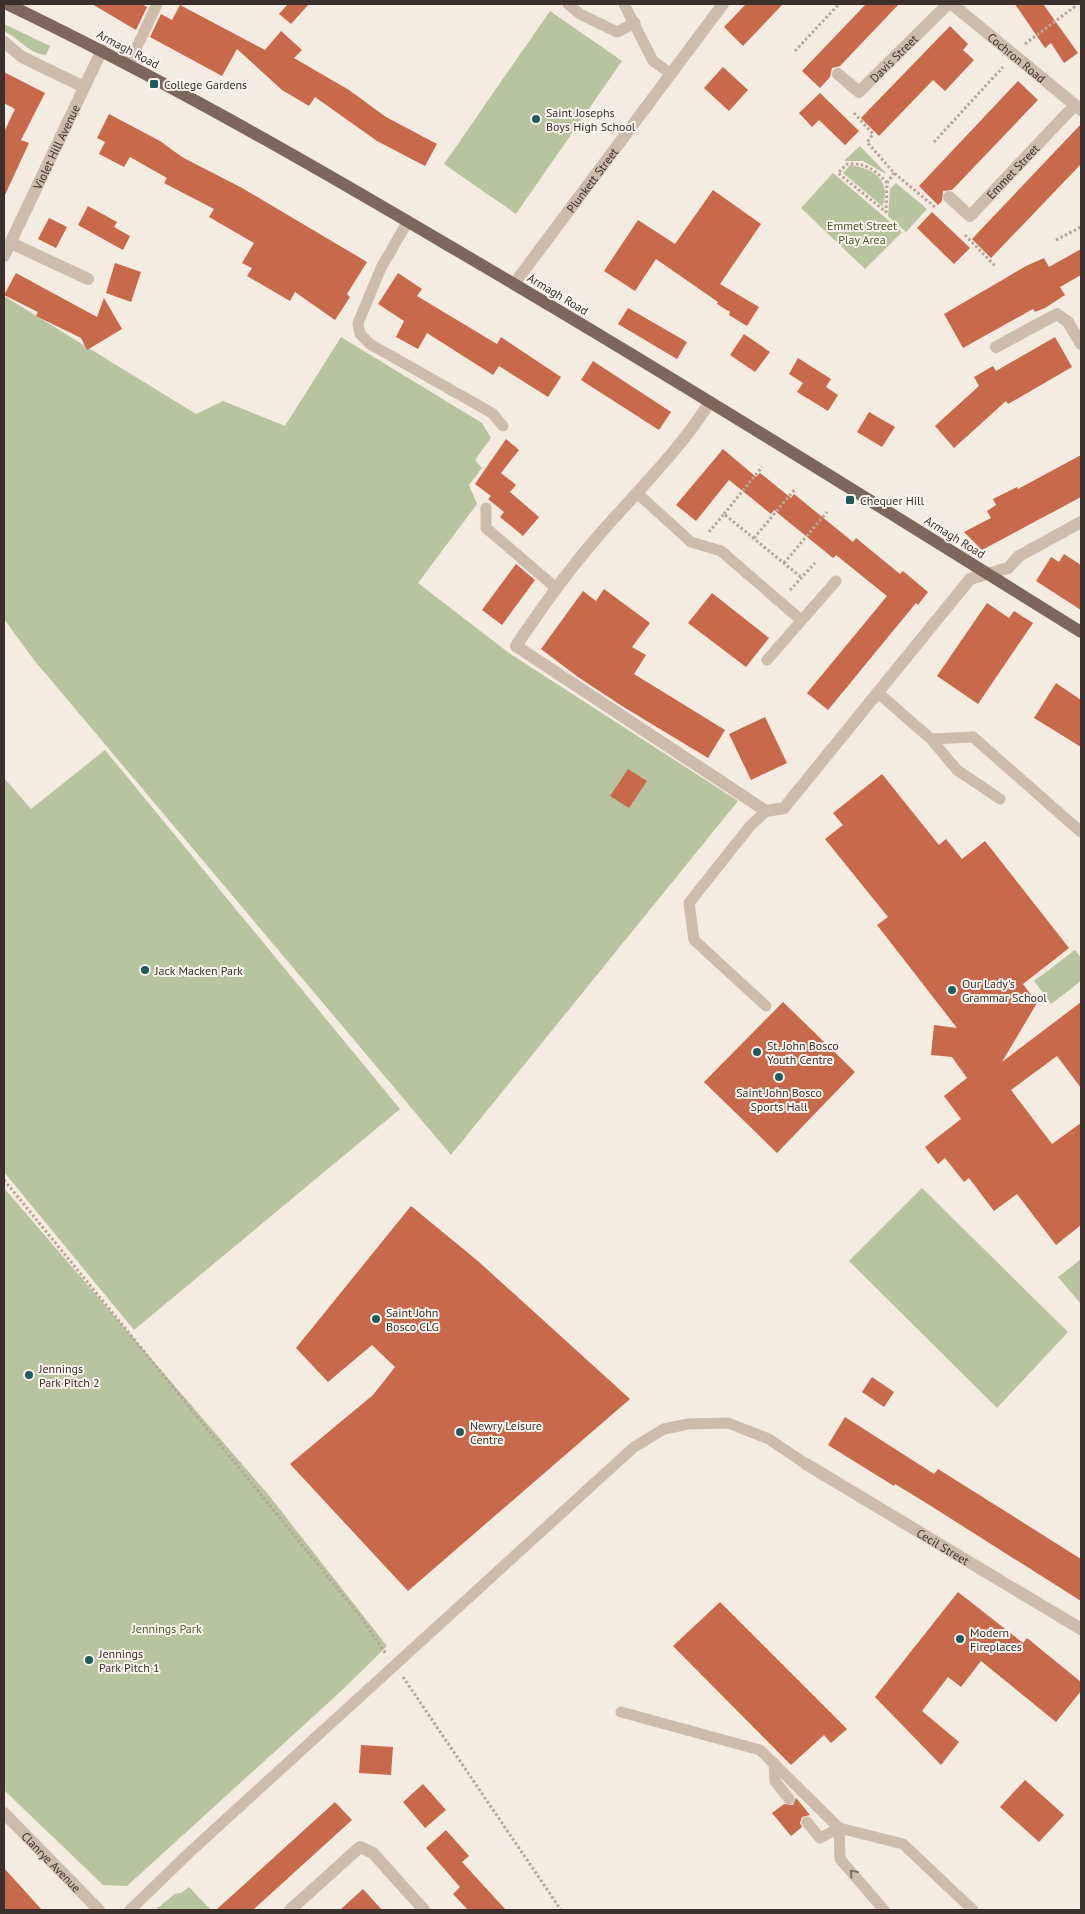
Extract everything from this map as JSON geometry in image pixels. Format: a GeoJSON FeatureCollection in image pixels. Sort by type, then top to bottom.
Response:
{"type":"FeatureCollection","features":[{"type":"Feature","properties":{"kind":"main road","name":"Armagh Road"},"geometry":{"type":"LineString","coordinates":[[7,4],[129,64],[341,181],[710,402],[1081,632]]}},
{"type":"Feature","properties":{"kind":"street","name":"Plunkett Street"},"geometry":{"type":"LineString","coordinates":[[514,284],[723,4]]}},
{"type":"Feature","properties":{"kind":"street","name":"Cochron Road"},"geometry":{"type":"LineString","coordinates":[[950,4],[1009,58],[1078,108]]}},
{"type":"Feature","properties":{"kind":"street","name":"Davis Street"},"geometry":{"type":"LineString","coordinates":[[838,74],[859,92],[950,4]]}},
{"type":"Feature","properties":{"kind":"street"},"geometry":{"type":"LineString","coordinates":[[4,42],[22,57],[84,87]]}},
{"type":"Feature","properties":{"kind":"street","name":"Violet Hill Avenue"},"geometry":{"type":"LineString","coordinates":[[4,256],[102,50]]}},
{"type":"Feature","properties":{"kind":"street","name":"Emmet Street"},"geometry":{"type":"LineString","coordinates":[[949,197],[970,216],[1078,108]]}},
{"type":"Feature","properties":{"kind":"street"},"geometry":{"type":"LineString","coordinates":[[11,243],[88,279]]}},
{"type":"Feature","properties":{"kind":"street"},"geometry":{"type":"LineString","coordinates":[[996,347],[1057,314],[1068,322],[1081,344]]}},
{"type":"Feature","properties":{"kind":"street"},"geometry":{"type":"LineString","coordinates":[[710,402],[671,456],[601,533],[556,588],[516,646],[766,811],[784,808],[970,579],[1008,568],[1026,552],[1081,522]]}},
{"type":"Feature","properties":{"kind":"street","name":"Cecil Street"},"geometry":{"type":"LineString","coordinates":[[806,1464],[1081,1629]]}},
{"type":"Feature","properties":{"kind":"street","name":"Clanrye Avenue"},"geometry":{"type":"LineString","coordinates":[[4,1813],[99,1910]]}},
{"type":"Feature","properties":{"kind":"street"},"geometry":{"type":"LineString","coordinates":[[290,1910],[360,1848],[373,1853],[424,1910]]}},
{"type":"Feature","properties":{"kind":"lane"},"geometry":{"type":"LineString","coordinates":[[129,64],[157,4]]}},
{"type":"Feature","properties":{"kind":"lane"},"geometry":{"type":"LineString","coordinates":[[568,4],[580,14],[617,32],[635,24]]}},
{"type":"Feature","properties":{"kind":"lane"},"geometry":{"type":"LineString","coordinates":[[624,4],[652,61],[670,73]]}},
{"type":"Feature","properties":{"kind":"lane"},"geometry":{"type":"LineString","coordinates":[[408,221],[378,276],[358,323],[360,334],[370,344],[492,413],[503,426]]}},
{"type":"Feature","properties":{"kind":"lane"},"geometry":{"type":"LineString","coordinates":[[638,494],[691,542],[721,551],[801,620]]}},
{"type":"Feature","properties":{"kind":"lane"},"geometry":{"type":"LineString","coordinates":[[486,508],[486,528],[556,588]]}},
{"type":"Feature","properties":{"kind":"lane"},"geometry":{"type":"LineString","coordinates":[[767,660],[836,581]]}},
{"type":"Feature","properties":{"kind":"lane"},"geometry":{"type":"LineString","coordinates":[[877,692],[931,739],[957,770],[1000,799]]}},
{"type":"Feature","properties":{"kind":"lane"},"geometry":{"type":"LineString","coordinates":[[931,739],[973,737],[1081,832]]}},
{"type":"Feature","properties":{"kind":"lane"},"geometry":{"type":"LineString","coordinates":[[766,811],[750,826],[689,903],[694,940],[766,1006]]}},
{"type":"Feature","properties":{"kind":"lane"},"geometry":{"type":"LineString","coordinates":[[130,1910],[191,1851],[634,1447],[664,1429],[688,1424],[728,1423],[769,1439],[806,1464]]}},
{"type":"Feature","properties":{"kind":"lane"},"geometry":{"type":"LineString","coordinates":[[621,1712],[760,1750],[839,1828],[903,1844],[972,1910]]}},
{"type":"Feature","properties":{"kind":"lane"},"geometry":{"type":"LineString","coordinates":[[774,1763],[775,1781],[789,1800]]}},
{"type":"Feature","properties":{"kind":"lane"},"geometry":{"type":"LineString","coordinates":[[807,1822],[820,1838],[839,1828]]}},
{"type":"Feature","properties":{"kind":"lane"},"geometry":{"type":"LineString","coordinates":[[839,1828],[840,1859],[884,1910]]}},
{"type":"Feature","properties":{"kind":"path"},"geometry":{"type":"LineString","coordinates":[[795,51],[839,4]]}},
{"type":"Feature","properties":{"kind":"path"},"geometry":{"type":"LineString","coordinates":[[934,142],[1009,58],[1076,4],[1081,8]]}},
{"type":"Feature","properties":{"kind":"path"},"geometry":{"type":"LineString","coordinates":[[854,113],[874,134],[867,142],[894,174],[938,209]]}},
{"type":"Feature","properties":{"kind":"path"},"geometry":{"type":"LineString","coordinates":[[887,183],[874,170],[860,164],[846,164],[838,173],[886,212],[887,183],[894,174]]}},
{"type":"Feature","properties":{"kind":"path"},"geometry":{"type":"LineString","coordinates":[[1056,240],[1081,226]]}},
{"type":"Feature","properties":{"kind":"path"},"geometry":{"type":"LineString","coordinates":[[965,235],[996,267]]}},
{"type":"Feature","properties":{"kind":"path"},"geometry":{"type":"LineString","coordinates":[[699,544],[762,467]]}},
{"type":"Feature","properties":{"kind":"path"},"geometry":{"type":"LineString","coordinates":[[754,538],[796,488]]}},
{"type":"Feature","properties":{"kind":"path"},"geometry":{"type":"LineString","coordinates":[[784,563],[827,512]]}},
{"type":"Feature","properties":{"kind":"path"},"geometry":{"type":"LineString","coordinates":[[724,514],[802,578]]}},
{"type":"Feature","properties":{"kind":"path"},"geometry":{"type":"LineString","coordinates":[[780,602],[815,563]]}},
{"type":"Feature","properties":{"kind":"path"},"geometry":{"type":"LineString","coordinates":[[4,1180],[360,1616],[389,1658]]}},
{"type":"Feature","properties":{"kind":"path"},"geometry":{"type":"LineString","coordinates":[[402,1675],[561,1910]]}},
{"type":"Feature","properties":{"kind":"green space"},"geometry":{"type":"Polygon","coordinates":[[[550,11],[622,61],[516,214],[444,164],[550,11]]]}},
{"type":"Feature","properties":{"kind":"green space"},"geometry":{"type":"Polygon","coordinates":[[[4,24],[50,46],[46,55],[29,49],[4,31],[4,24]]]}},
{"type":"Feature","properties":{"kind":"green space"},"geometry":{"type":"Polygon","coordinates":[[[860,146],[886,174],[863,161],[844,161],[860,146]]]}},
{"type":"Feature","properties":{"kind":"green space"},"geometry":{"type":"Polygon","coordinates":[[[850,165],[869,170],[882,181],[885,194],[882,206],[843,173],[850,165]]]}},
{"type":"Feature","properties":{"kind":"green space","name":"Emmet Street Play Area"},"geometry":{"type":"Polygon","coordinates":[[[833,173],[902,232],[865,269],[801,208],[833,173]]]}},
{"type":"Feature","properties":{"kind":"green space"},"geometry":{"type":"Polygon","coordinates":[[[896,183],[927,209],[906,232],[888,216],[890,189],[896,183]]]}},
{"type":"Feature","properties":{"kind":"green space"},"geometry":{"type":"Polygon","coordinates":[[[4,296],[196,414],[223,401],[285,426],[341,337],[482,423],[491,438],[475,460],[482,468],[469,485],[477,504],[418,583],[509,653],[738,801],[451,1155],[34,660],[4,619],[4,296]]]}},
{"type":"Feature","properties":{"kind":"green space","name":"Jack Macken Park"},"geometry":{"type":"Polygon","coordinates":[[[105,750],[400,1109],[134,1330],[4,1172],[4,778],[31,809],[105,750]]]}},
{"type":"Feature","properties":{"kind":"green space"},"geometry":{"type":"Polygon","coordinates":[[[1075,950],[1081,958],[1081,981],[1051,1004],[1034,981],[1075,950]]]}},
{"type":"Feature","properties":{"kind":"green space","name":"Jennings Park"},"geometry":{"type":"Polygon","coordinates":[[[4,1188],[267,1493],[387,1646],[338,1694],[127,1886],[103,1885],[4,1790],[4,1188]]]}},
{"type":"Feature","properties":{"kind":"green space"},"geometry":{"type":"Polygon","coordinates":[[[922,1188],[1068,1332],[997,1408],[849,1261],[922,1188]]]}},
{"type":"Feature","properties":{"kind":"green space"},"geometry":{"type":"Polygon","coordinates":[[[1081,1259],[1081,1304],[1058,1277],[1081,1259]]]}},
{"type":"Feature","properties":{"kind":"green space"},"geometry":{"type":"Polygon","coordinates":[[[189,1887],[211,1910],[155,1910],[175,1894],[181,1893],[189,1887]]]}},
{"type":"Feature","properties":{"kind":"building"},"geometry":{"type":"Polygon","coordinates":[[[92,4],[142,4],[147,7],[136,30],[92,4]]]}},
{"type":"Feature","properties":{"kind":"building"},"geometry":{"type":"Polygon","coordinates":[[[288,4],[309,4],[291,24],[279,14],[288,4]]]}},
{"type":"Feature","properties":{"kind":"building"},"geometry":{"type":"Polygon","coordinates":[[[746,4],[783,4],[743,46],[724,27],[746,4]]]}},
{"type":"Feature","properties":{"kind":"building"},"geometry":{"type":"Polygon","coordinates":[[[866,4],[899,4],[840,66],[832,68],[830,77],[820,88],[802,71],[866,4]]]}},
{"type":"Feature","properties":{"kind":"building"},"geometry":{"type":"Polygon","coordinates":[[[1015,4],[1043,4],[1078,53],[1064,63],[1051,43],[1045,48],[1015,4]]]}},
{"type":"Feature","properties":{"kind":"building"},"geometry":{"type":"Polygon","coordinates":[[[180,5],[265,50],[281,31],[302,50],[294,58],[349,90],[386,117],[437,144],[425,166],[377,141],[315,97],[309,106],[282,90],[237,49],[222,76],[150,37],[161,14],[172,20],[180,5]]]}},
{"type":"Feature","properties":{"kind":"building"},"geometry":{"type":"Polygon","coordinates":[[[950,26],[968,44],[963,50],[974,60],[945,91],[933,80],[879,136],[861,118],[950,26]]]}},
{"type":"Feature","properties":{"kind":"building"},"geometry":{"type":"Polygon","coordinates":[[[723,67],[748,90],[729,111],[704,88],[723,67]]]}},
{"type":"Feature","properties":{"kind":"building"},"geometry":{"type":"Polygon","coordinates":[[[4,72],[45,93],[21,140],[29,143],[4,197],[4,132],[15,109],[4,103],[4,72]]]}},
{"type":"Feature","properties":{"kind":"building"},"geometry":{"type":"Polygon","coordinates":[[[1018,81],[1038,100],[952,190],[943,191],[942,201],[938,205],[919,186],[1018,81]]]}},
{"type":"Feature","properties":{"kind":"building"},"geometry":{"type":"Polygon","coordinates":[[[820,93],[859,131],[845,145],[819,120],[812,127],[799,113],[820,93]]]}},
{"type":"Feature","properties":{"kind":"building"},"geometry":{"type":"Polygon","coordinates":[[[109,114],[160,141],[182,157],[242,188],[367,262],[347,294],[350,297],[335,320],[295,292],[290,301],[247,276],[252,268],[242,263],[254,243],[209,217],[214,209],[164,183],[167,178],[130,157],[124,167],[99,154],[105,142],[97,138],[109,114]]]}},
{"type":"Feature","properties":{"kind":"building"},"geometry":{"type":"Polygon","coordinates":[[[1081,124],[1081,164],[991,258],[972,239],[1081,124]]]}},
{"type":"Feature","properties":{"kind":"building"},"geometry":{"type":"Polygon","coordinates":[[[713,190],[761,224],[720,284],[759,307],[747,326],[729,315],[730,312],[717,304],[718,302],[656,259],[635,291],[604,271],[638,220],[675,244],[713,190]]]}},
{"type":"Feature","properties":{"kind":"building"},"geometry":{"type":"Polygon","coordinates":[[[88,206],[117,222],[114,227],[130,236],[123,250],[78,225],[88,206]]]}},
{"type":"Feature","properties":{"kind":"building"},"geometry":{"type":"Polygon","coordinates":[[[932,212],[970,248],[954,264],[917,228],[932,212]]]}},
{"type":"Feature","properties":{"kind":"building"},"geometry":{"type":"Polygon","coordinates":[[[49,218],[67,227],[56,248],[38,239],[49,218]]]}},
{"type":"Feature","properties":{"kind":"building"},"geometry":{"type":"Polygon","coordinates":[[[1081,249],[1081,275],[1060,287],[1065,295],[1045,308],[1035,312],[1033,309],[963,348],[944,314],[1026,266],[1044,258],[1049,267],[1081,249]]]}},
{"type":"Feature","properties":{"kind":"building"},"geometry":{"type":"Polygon","coordinates":[[[115,263],[141,272],[131,302],[106,293],[115,263]]]}},
{"type":"Feature","properties":{"kind":"building"},"geometry":{"type":"Polygon","coordinates":[[[16,273],[97,317],[104,298],[122,329],[87,350],[81,338],[36,316],[38,312],[4,295],[16,273]]]}},
{"type":"Feature","properties":{"kind":"building"},"geometry":{"type":"Polygon","coordinates":[[[398,273],[422,289],[417,296],[497,344],[501,337],[561,377],[548,397],[499,366],[493,375],[427,333],[418,349],[396,337],[404,321],[378,304],[398,273]]]}},
{"type":"Feature","properties":{"kind":"building"},"geometry":{"type":"Polygon","coordinates":[[[628,308],[687,342],[677,359],[618,324],[628,308]]]}},
{"type":"Feature","properties":{"kind":"building"},"geometry":{"type":"Polygon","coordinates":[[[744,334],[770,352],[755,372],[730,355],[744,334]]]}},
{"type":"Feature","properties":{"kind":"building"},"geometry":{"type":"Polygon","coordinates":[[[1055,337],[1072,367],[1008,404],[1006,401],[954,448],[935,426],[979,386],[974,377],[993,366],[996,371],[1055,337]]]}},
{"type":"Feature","properties":{"kind":"building"},"geometry":{"type":"Polygon","coordinates":[[[798,358],[831,379],[826,387],[838,395],[828,411],[797,392],[803,383],[789,374],[798,358]]]}},
{"type":"Feature","properties":{"kind":"building"},"geometry":{"type":"Polygon","coordinates":[[[593,361],[671,412],[659,430],[581,380],[593,361]]]}},
{"type":"Feature","properties":{"kind":"building"},"geometry":{"type":"Polygon","coordinates":[[[869,412],[895,427],[882,447],[857,432],[869,412]]]}},
{"type":"Feature","properties":{"kind":"building"},"geometry":{"type":"Polygon","coordinates":[[[506,439],[519,450],[501,473],[516,485],[510,492],[539,517],[523,536],[500,517],[504,512],[488,499],[491,496],[475,484],[506,439]]]}},
{"type":"Feature","properties":{"kind":"building"},"geometry":{"type":"Polygon","coordinates":[[[723,449],[756,477],[760,473],[791,498],[794,494],[853,542],[856,538],[900,574],[903,571],[928,592],[918,605],[916,603],[828,710],[807,693],[887,596],[836,555],[833,558],[774,510],[771,514],[729,480],[696,521],[676,505],[723,449]]]}},
{"type":"Feature","properties":{"kind":"building"},"geometry":{"type":"Polygon","coordinates":[[[1081,455],[1081,497],[982,550],[964,532],[991,518],[987,511],[996,505],[993,499],[1017,487],[1018,489],[1081,455]]]}},
{"type":"Feature","properties":{"kind":"building"},"geometry":{"type":"Polygon","coordinates":[[[1064,554],[1081,565],[1081,610],[1036,581],[1051,557],[1059,562],[1064,554]]]}},
{"type":"Feature","properties":{"kind":"building"},"geometry":{"type":"Polygon","coordinates":[[[516,564],[535,580],[502,625],[482,610],[516,564]]]}},
{"type":"Feature","properties":{"kind":"building"},"geometry":{"type":"Polygon","coordinates":[[[604,589],[650,623],[632,647],[646,655],[634,674],[725,730],[708,758],[622,706],[578,677],[541,649],[583,591],[596,601],[604,589]]]}},
{"type":"Feature","properties":{"kind":"building"},"geometry":{"type":"Polygon","coordinates":[[[712,593],[769,638],[746,667],[688,623],[712,593]]]}},
{"type":"Feature","properties":{"kind":"building"},"geometry":{"type":"Polygon","coordinates":[[[987,603],[1009,618],[1014,611],[1033,623],[978,704],[937,676],[987,603]]]}},
{"type":"Feature","properties":{"kind":"building"},"geometry":{"type":"Polygon","coordinates":[[[1056,683],[1081,700],[1081,747],[1034,718],[1056,683]]]}},
{"type":"Feature","properties":{"kind":"building"},"geometry":{"type":"Polygon","coordinates":[[[765,717],[787,763],[751,780],[729,734],[765,717]]]}},
{"type":"Feature","properties":{"kind":"building"},"geometry":{"type":"Polygon","coordinates":[[[628,769],[647,781],[629,808],[610,796],[628,769]]]}},
{"type":"Feature","properties":{"kind":"building"},"geometry":{"type":"Polygon","coordinates":[[[882,774],[939,845],[946,839],[962,859],[985,841],[1069,948],[1023,984],[1037,1003],[1002,1062],[1081,1002],[1081,1088],[1057,1056],[1011,1090],[1052,1144],[1081,1123],[1081,1225],[1056,1245],[1017,1194],[994,1211],[969,1178],[964,1182],[945,1158],[938,1164],[925,1147],[961,1119],[944,1096],[967,1078],[952,1057],[931,1055],[934,1025],[957,1028],[877,925],[888,917],[825,839],[843,825],[833,813],[882,774]]]}},
{"type":"Feature","properties":{"kind":"building","name":"Saint John Bosco Sports Hall"},"geometry":{"type":"Polygon","coordinates":[[[783,1002],[855,1072],[777,1153],[704,1082],[783,1002]]]}},
{"type":"Feature","properties":{"kind":"building","name":"Newry Leisure Centre"},"geometry":{"type":"Polygon","coordinates":[[[411,1206],[479,1262],[630,1399],[408,1591],[290,1464],[373,1395],[395,1367],[372,1345],[328,1382],[296,1348],[411,1206]]]}},
{"type":"Feature","properties":{"kind":"building"},"geometry":{"type":"Polygon","coordinates":[[[872,1377],[894,1392],[884,1407],[862,1392],[872,1377]]]}},
{"type":"Feature","properties":{"kind":"building"},"geometry":{"type":"Polygon","coordinates":[[[845,1417],[934,1474],[938,1469],[1081,1559],[1081,1601],[923,1501],[895,1484],[894,1486],[828,1445],[845,1417]]]}},
{"type":"Feature","properties":{"kind":"building"},"geometry":{"type":"Polygon","coordinates":[[[958,1592],[1023,1643],[1027,1638],[1081,1682],[1081,1691],[1056,1722],[981,1661],[961,1687],[948,1677],[922,1711],[959,1742],[941,1765],[875,1697],[958,1592]]]}},
{"type":"Feature","properties":{"kind":"building"},"geometry":{"type":"Polygon","coordinates":[[[720,1602],[847,1729],[831,1743],[824,1735],[791,1765],[673,1646],[720,1602]]]}},
{"type":"Feature","properties":{"kind":"building"},"geometry":{"type":"Polygon","coordinates":[[[361,1745],[393,1747],[391,1775],[359,1773],[361,1745]]]}},
{"type":"Feature","properties":{"kind":"building"},"geometry":{"type":"Polygon","coordinates":[[[1025,1780],[1064,1815],[1039,1842],[1000,1807],[1025,1780]]]}},
{"type":"Feature","properties":{"kind":"building"},"geometry":{"type":"Polygon","coordinates":[[[423,1784],[446,1810],[425,1828],[403,1802],[423,1784]]]}},
{"type":"Feature","properties":{"kind":"building"},"geometry":{"type":"Polygon","coordinates":[[[796,1798],[810,1815],[802,1817],[800,1823],[802,1827],[791,1836],[772,1813],[784,1804],[793,1805],[796,1798]]]}},
{"type":"Feature","properties":{"kind":"building"},"geometry":{"type":"Polygon","coordinates":[[[335,1802],[352,1820],[253,1910],[216,1910],[335,1802]]]}},
{"type":"Feature","properties":{"kind":"building"},"geometry":{"type":"Polygon","coordinates":[[[446,1830],[469,1856],[462,1862],[506,1910],[468,1910],[453,1894],[460,1887],[426,1848],[446,1830]]]}},
{"type":"Feature","properties":{"kind":"building"},"geometry":{"type":"Polygon","coordinates":[[[4,1868],[42,1910],[4,1910],[4,1868]]]}},
{"type":"Feature","properties":{"kind":"building"},"geometry":{"type":"Polygon","coordinates":[[[363,1889],[382,1910],[340,1910],[363,1889]]]}},
{"type":"Feature","properties":{"kind":"place","name":"College Gardens"},"geometry":{"type":"Point","coordinates":[154,84]}},
{"type":"Feature","properties":{"kind":"place","name":"Saint Josephs Boys High School"},"geometry":{"type":"Point","coordinates":[536,119]}},
{"type":"Feature","properties":{"kind":"place","name":"Chequer Hill"},"geometry":{"type":"Point","coordinates":[850,500]}},
{"type":"Feature","properties":{"kind":"place","name":"Jack Macken Park"},"geometry":{"type":"Point","coordinates":[145,970]}},
{"type":"Feature","properties":{"kind":"place","name":"Our Lady's Grammar School"},"geometry":{"type":"Point","coordinates":[952,990]}},
{"type":"Feature","properties":{"kind":"place","name":"St. John Bosco Youth Centre"},"geometry":{"type":"Point","coordinates":[757,1052]}},
{"type":"Feature","properties":{"kind":"place","name":"Saint John Bosco Sports Hall"},"geometry":{"type":"Point","coordinates":[779,1077]}},
{"type":"Feature","properties":{"kind":"place","name":"Saint John Bosco CLG"},"geometry":{"type":"Point","coordinates":[376,1319]}},
{"type":"Feature","properties":{"kind":"place","name":"Jennings Park Pitch 2"},"geometry":{"type":"Point","coordinates":[29,1375]}},
{"type":"Feature","properties":{"kind":"place","name":"Newry Leisure Centre"},"geometry":{"type":"Point","coordinates":[460,1432]}},
{"type":"Feature","properties":{"kind":"place","name":"Modern Fireplaces"},"geometry":{"type":"Point","coordinates":[960,1639]}},
{"type":"Feature","properties":{"kind":"place","name":"Jennings Park Pitch 1"},"geometry":{"type":"Point","coordinates":[89,1660]}}]}
